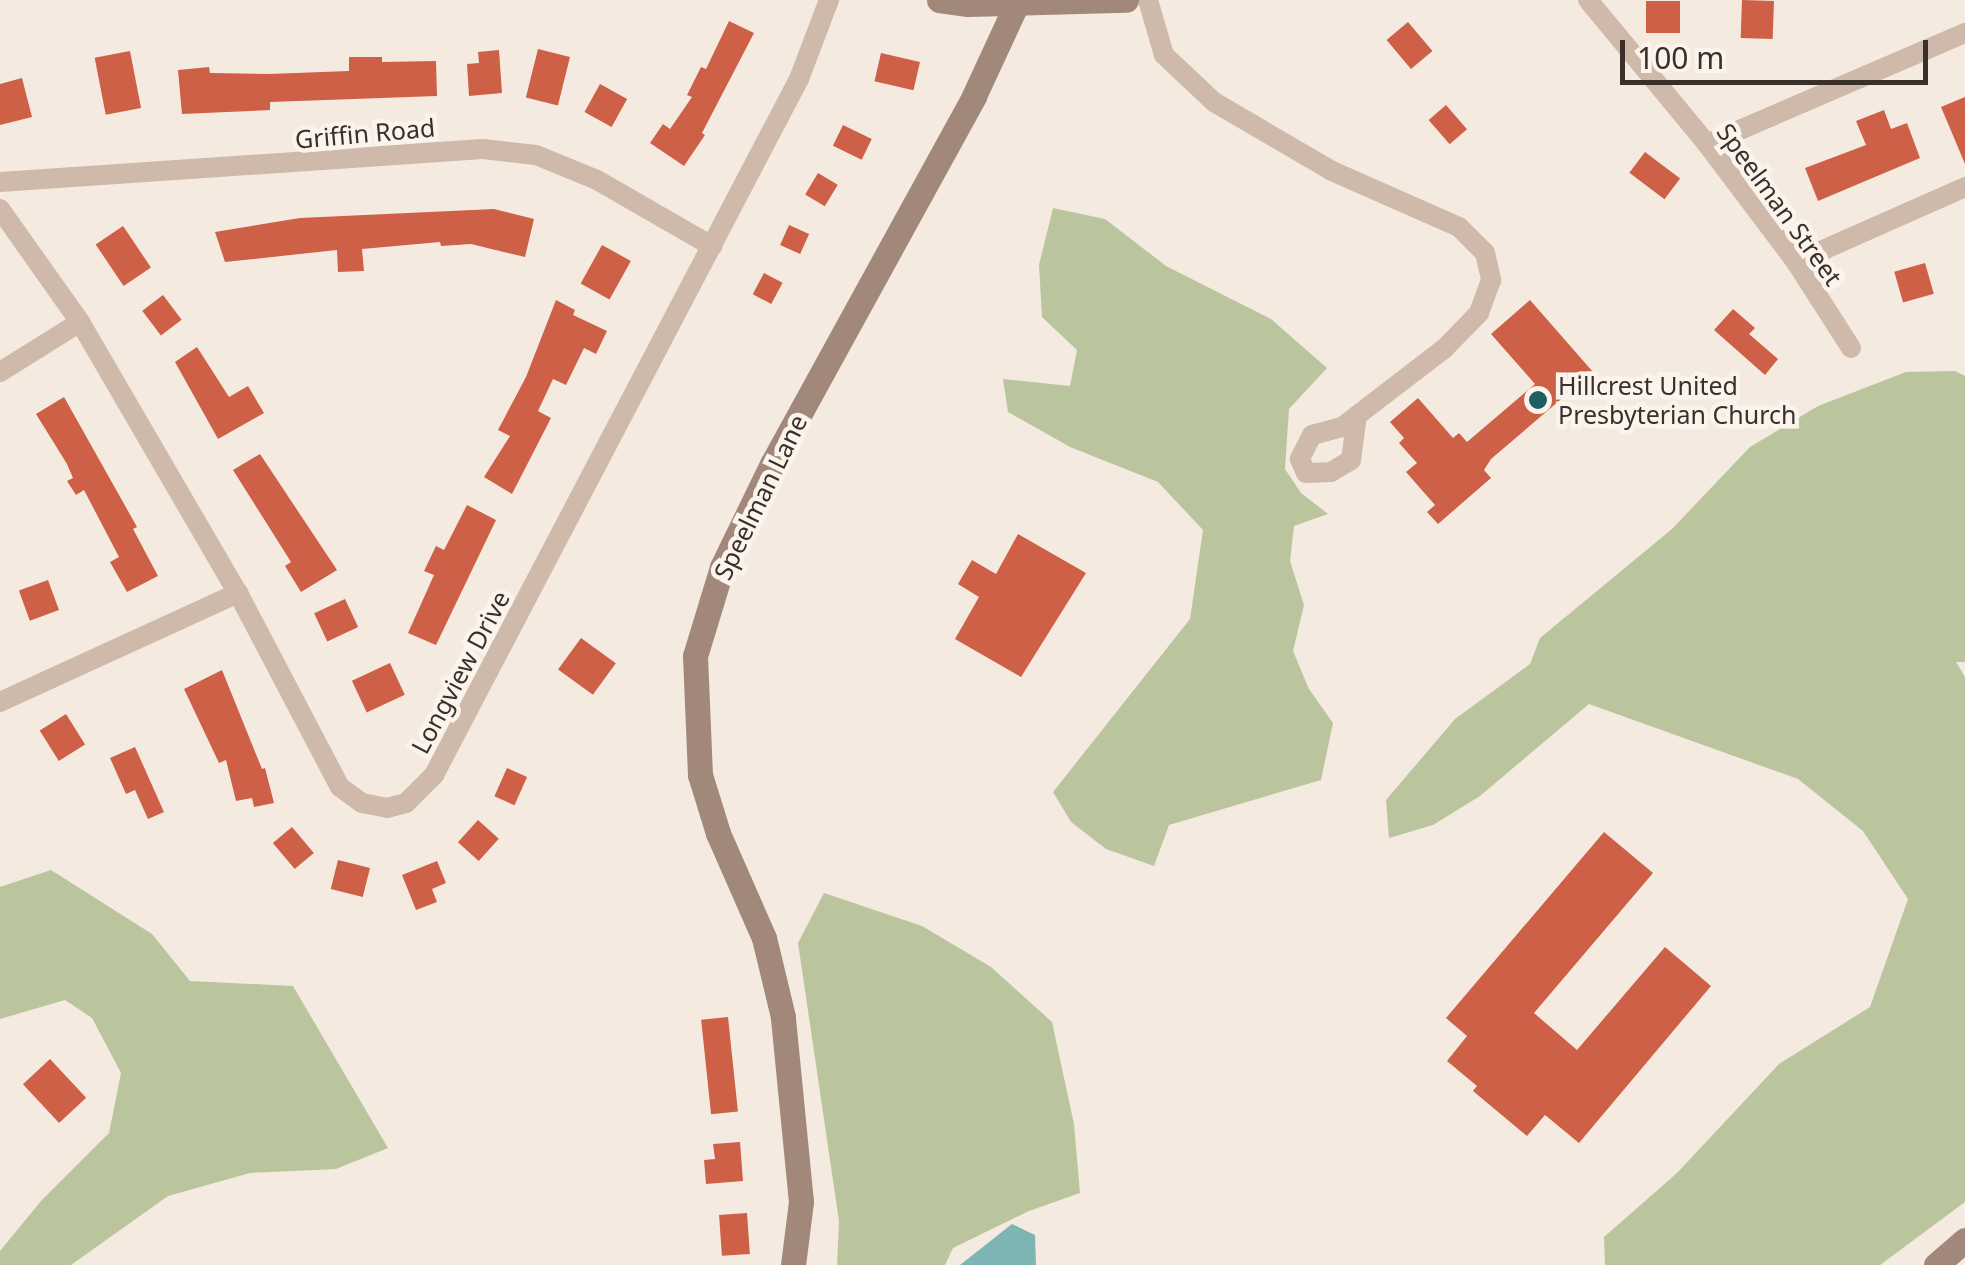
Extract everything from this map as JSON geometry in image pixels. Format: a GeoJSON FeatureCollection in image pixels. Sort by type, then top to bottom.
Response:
{"type":"FeatureCollection","features":[{"type":"Feature","properties":{"kind":"street","name":"Longview Drive"},"geometry":{"type":"LineString","coordinates":[[0,209],[80,322],[238,593],[340,787],[362,804],[387,808],[406,803],[434,775],[799,79],[829,0]]}},
{"type":"Feature","properties":{"kind":"street"},"geometry":{"type":"LineString","coordinates":[[939,0],[1017,3],[1126,0]]}},
{"type":"Feature","properties":{"kind":"street"},"geometry":{"type":"LineString","coordinates":[[1148,0],[1164,55],[1214,102],[1315,162],[1459,228],[1486,253],[1492,280],[1479,312],[1445,348],[1357,415]]}},
{"type":"Feature","properties":{"kind":"street","name":"Speelman Street"},"geometry":{"type":"LineString","coordinates":[[1588,0],[1708,144],[1796,262],[1850,348]]}},
{"type":"Feature","properties":{"kind":"street","name":"Speelman Lane"},"geometry":{"type":"LineString","coordinates":[[793,1265],[801,1202],[783,1017],[764,938],[718,832],[700,775],[696,656],[722,567],[772,464],[974,96],[1017,3]]}},
{"type":"Feature","properties":{"kind":"street"},"geometry":{"type":"LineString","coordinates":[[1708,144],[1965,33]]}},
{"type":"Feature","properties":{"kind":"street","name":"Griffin Road"},"geometry":{"type":"LineString","coordinates":[[0,182],[483,149],[536,155],[597,180],[712,246]]}},
{"type":"Feature","properties":{"kind":"street"},"geometry":{"type":"LineString","coordinates":[[1796,262],[1965,187]]}},
{"type":"Feature","properties":{"kind":"street"},"geometry":{"type":"LineString","coordinates":[[0,372],[80,322]]}},
{"type":"Feature","properties":{"kind":"street"},"geometry":{"type":"LineString","coordinates":[[0,702],[238,593]]}},
{"type":"Feature","properties":{"kind":"street"},"geometry":{"type":"LineString","coordinates":[[1936,1265],[1965,1240]]}},
{"type":"Feature","properties":{"kind":"green space"},"geometry":{"type":"Polygon","coordinates":[[[1053,208],[1105,219],[1166,266],[1271,319],[1327,368],[1289,409],[1285,469],[1301,493],[1328,514],[1294,526],[1290,561],[1304,605],[1293,651],[1309,689],[1333,723],[1321,780],[1169,825],[1154,866],[1106,849],[1071,822],[1053,792],[1190,619],[1203,530],[1158,482],[1070,447],[1008,412],[1003,379],[1070,386],[1077,350],[1042,317],[1039,265],[1053,208]]]}},
{"type":"Feature","properties":{"kind":"green space"},"geometry":{"type":"Polygon","coordinates":[[[1955,371],[1965,376],[1965,662],[1956,662],[1965,677],[1965,1202],[1880,1265],[1605,1265],[1604,1237],[1677,1173],[1779,1064],[1870,1007],[1908,899],[1863,831],[1798,779],[1589,704],[1480,796],[1433,825],[1389,838],[1386,800],[1455,719],[1530,664],[1540,638],[1672,529],[1750,447],[1818,406],[1906,372],[1955,371]]]}},
{"type":"Feature","properties":{"kind":"green space"},"geometry":{"type":"Polygon","coordinates":[[[51,870],[152,934],[190,981],[293,986],[388,1148],[336,1169],[250,1173],[168,1196],[71,1265],[0,1265],[0,1251],[41,1201],[109,1133],[121,1073],[92,1018],[65,1000],[0,1019],[0,887],[51,870]]]}},
{"type":"Feature","properties":{"kind":"green space"},"geometry":{"type":"Polygon","coordinates":[[[824,893],[922,926],[991,967],[1052,1022],[1074,1124],[1080,1193],[1029,1211],[953,1248],[945,1265],[837,1265],[839,1221],[798,943],[824,893]]]}},
{"type":"Feature","properties":{"kind":"water"},"geometry":{"type":"Polygon","coordinates":[[[1012,1224],[1035,1235],[1036,1265],[960,1265],[1012,1224]]]}},
{"type":"Feature","properties":{"kind":"building"},"geometry":{"type":"Polygon","coordinates":[[[1742,0],[1774,1],[1773,39],[1741,38],[1742,0]]]}},
{"type":"Feature","properties":{"kind":"building"},"geometry":{"type":"Polygon","coordinates":[[[1646,1],[1680,1],[1680,33],[1646,33],[1646,1]]]}},
{"type":"Feature","properties":{"kind":"building"},"geometry":{"type":"Polygon","coordinates":[[[729,21],[754,33],[702,133],[705,135],[684,166],[650,143],[663,124],[670,129],[692,97],[687,95],[701,67],[706,69],[729,21]]]}},
{"type":"Feature","properties":{"kind":"building"},"geometry":{"type":"Polygon","coordinates":[[[1408,22],[1432,51],[1411,69],[1387,40],[1408,22]]]}},
{"type":"Feature","properties":{"kind":"building"},"geometry":{"type":"Polygon","coordinates":[[[538,49],[570,57],[558,105],[526,98],[538,49]]]}},
{"type":"Feature","properties":{"kind":"building"},"geometry":{"type":"Polygon","coordinates":[[[499,50],[502,93],[469,96],[467,64],[479,63],[478,52],[499,50]]]}},
{"type":"Feature","properties":{"kind":"building"},"geometry":{"type":"Polygon","coordinates":[[[130,51],[141,108],[106,115],[95,58],[130,51]]]}},
{"type":"Feature","properties":{"kind":"building"},"geometry":{"type":"Polygon","coordinates":[[[881,53],[920,62],[913,90],[874,81],[881,53]]]}},
{"type":"Feature","properties":{"kind":"building"},"geometry":{"type":"Polygon","coordinates":[[[349,57],[382,57],[382,62],[436,61],[437,96],[270,102],[270,110],[182,114],[178,70],[209,67],[210,73],[269,74],[349,71],[349,57]]]}},
{"type":"Feature","properties":{"kind":"building"},"geometry":{"type":"Polygon","coordinates":[[[22,78],[32,117],[0,125],[0,84],[22,78]]]}},
{"type":"Feature","properties":{"kind":"building"},"geometry":{"type":"Polygon","coordinates":[[[600,84],[627,99],[612,127],[584,112],[600,84]]]}},
{"type":"Feature","properties":{"kind":"building"},"geometry":{"type":"Polygon","coordinates":[[[1965,97],[1965,164],[1941,107],[1965,97]]]}},
{"type":"Feature","properties":{"kind":"building"},"geometry":{"type":"Polygon","coordinates":[[[1446,105],[1467,129],[1450,144],[1429,120],[1446,105]]]}},
{"type":"Feature","properties":{"kind":"building"},"geometry":{"type":"Polygon","coordinates":[[[1884,110],[1891,129],[1907,123],[1920,158],[1818,201],[1805,168],[1866,145],[1856,121],[1884,110]]]}},
{"type":"Feature","properties":{"kind":"building"},"geometry":{"type":"Polygon","coordinates":[[[843,125],[872,139],[862,160],[833,146],[843,125]]]}},
{"type":"Feature","properties":{"kind":"building"},"geometry":{"type":"Polygon","coordinates":[[[1645,152],[1680,178],[1664,199],[1629,173],[1645,152]]]}},
{"type":"Feature","properties":{"kind":"building"},"geometry":{"type":"Polygon","coordinates":[[[818,173],[838,185],[825,206],[805,194],[818,173]]]}},
{"type":"Feature","properties":{"kind":"building"},"geometry":{"type":"Polygon","coordinates":[[[494,209],[534,219],[525,257],[471,244],[441,246],[440,242],[362,249],[364,271],[338,272],[337,250],[225,262],[215,232],[300,218],[494,209]]]}},
{"type":"Feature","properties":{"kind":"building"},"geometry":{"type":"Polygon","coordinates":[[[789,225],[809,234],[800,254],[780,245],[789,225]]]}},
{"type":"Feature","properties":{"kind":"building"},"geometry":{"type":"Polygon","coordinates":[[[123,226],[151,267],[124,286],[96,244],[123,226]]]}},
{"type":"Feature","properties":{"kind":"building"},"geometry":{"type":"Polygon","coordinates":[[[602,245],[631,261],[610,299],[581,283],[602,245]]]}},
{"type":"Feature","properties":{"kind":"building"},"geometry":{"type":"Polygon","coordinates":[[[1925,263],[1934,294],[1903,303],[1894,272],[1925,263]]]}},
{"type":"Feature","properties":{"kind":"building"},"geometry":{"type":"Polygon","coordinates":[[[764,273],[783,283],[771,304],[753,294],[764,273]]]}},
{"type":"Feature","properties":{"kind":"building"},"geometry":{"type":"Polygon","coordinates":[[[163,295],[182,320],[161,335],[142,311],[163,295]]]}},
{"type":"Feature","properties":{"kind":"building"},"geometry":{"type":"Polygon","coordinates":[[[556,300],[575,310],[573,315],[607,331],[596,354],[584,348],[566,385],[553,379],[538,411],[551,418],[512,494],[484,477],[510,436],[498,430],[526,377],[556,300]]]}},
{"type":"Feature","properties":{"kind":"building","name":"Hillcrest United Presbyterian Church"},"geometry":{"type":"Polygon","coordinates":[[[1530,300],[1593,372],[1491,459],[1484,470],[1491,478],[1438,524],[1427,512],[1435,505],[1406,472],[1417,463],[1399,443],[1404,438],[1390,422],[1418,398],[1453,438],[1459,433],[1467,442],[1535,384],[1491,334],[1530,300]]]}},
{"type":"Feature","properties":{"kind":"building"},"geometry":{"type":"Polygon","coordinates":[[[1733,309],[1755,328],[1749,334],[1778,359],[1765,375],[1714,330],[1733,309]]]}},
{"type":"Feature","properties":{"kind":"building"},"geometry":{"type":"Polygon","coordinates":[[[197,347],[229,397],[248,386],[264,413],[218,439],[175,362],[197,347]]]}},
{"type":"Feature","properties":{"kind":"building"},"geometry":{"type":"Polygon","coordinates":[[[64,397],[137,527],[133,529],[158,576],[127,592],[110,562],[119,557],[84,490],[76,495],[67,481],[73,478],[67,464],[36,414],[64,397]]]}},
{"type":"Feature","properties":{"kind":"building"},"geometry":{"type":"Polygon","coordinates":[[[260,454],[337,570],[301,592],[285,566],[291,562],[233,470],[260,454]]]}},
{"type":"Feature","properties":{"kind":"building"},"geometry":{"type":"Polygon","coordinates":[[[467,505],[496,520],[436,645],[408,633],[434,575],[424,571],[436,546],[444,550],[467,505]]]}},
{"type":"Feature","properties":{"kind":"building"},"geometry":{"type":"Polygon","coordinates":[[[1018,534],[1086,573],[1021,677],[955,639],[979,597],[958,584],[972,560],[996,574],[1018,534]]]}},
{"type":"Feature","properties":{"kind":"building"},"geometry":{"type":"Polygon","coordinates":[[[48,580],[59,610],[30,621],[19,591],[48,580]]]}},
{"type":"Feature","properties":{"kind":"building"},"geometry":{"type":"Polygon","coordinates":[[[345,599],[358,627],[327,641],[314,613],[345,599]]]}},
{"type":"Feature","properties":{"kind":"building"},"geometry":{"type":"Polygon","coordinates":[[[581,638],[616,663],[593,695],[558,670],[581,638]]]}},
{"type":"Feature","properties":{"kind":"building"},"geometry":{"type":"Polygon","coordinates":[[[390,663],[405,695],[367,712],[352,681],[390,663]]]}},
{"type":"Feature","properties":{"kind":"building"},"geometry":{"type":"Polygon","coordinates":[[[222,670],[262,769],[265,768],[274,803],[254,807],[252,798],[236,801],[226,760],[219,763],[184,689],[222,670]]]}},
{"type":"Feature","properties":{"kind":"building"},"geometry":{"type":"Polygon","coordinates":[[[66,714],[85,745],[59,761],[40,730],[66,714]]]}},
{"type":"Feature","properties":{"kind":"building"},"geometry":{"type":"Polygon","coordinates":[[[135,747],[164,812],[148,819],[135,790],[126,794],[110,758],[135,747]]]}},
{"type":"Feature","properties":{"kind":"building"},"geometry":{"type":"Polygon","coordinates":[[[507,768],[527,777],[514,805],[494,796],[507,768]]]}},
{"type":"Feature","properties":{"kind":"building"},"geometry":{"type":"Polygon","coordinates":[[[478,820],[499,839],[479,861],[458,842],[478,820]]]}},
{"type":"Feature","properties":{"kind":"building"},"geometry":{"type":"Polygon","coordinates":[[[292,827],[314,853],[295,869],[273,843],[292,827]]]}},
{"type":"Feature","properties":{"kind":"building"},"geometry":{"type":"Polygon","coordinates":[[[1604,832],[1653,873],[1534,1013],[1577,1050],[1665,947],[1711,986],[1579,1143],[1545,1115],[1527,1136],[1473,1091],[1477,1086],[1447,1061],[1467,1036],[1446,1018],[1604,832]]]}},
{"type":"Feature","properties":{"kind":"building"},"geometry":{"type":"Polygon","coordinates":[[[338,860],[370,868],[363,897],[331,889],[338,860]]]}},
{"type":"Feature","properties":{"kind":"building"},"geometry":{"type":"Polygon","coordinates":[[[437,861],[446,883],[432,889],[437,902],[416,910],[402,875],[437,861]]]}},
{"type":"Feature","properties":{"kind":"building"},"geometry":{"type":"Polygon","coordinates":[[[728,1017],[738,1111],[711,1114],[701,1020],[728,1017]]]}},
{"type":"Feature","properties":{"kind":"building"},"geometry":{"type":"Polygon","coordinates":[[[50,1059],[86,1098],[59,1123],[23,1084],[50,1059]]]}},
{"type":"Feature","properties":{"kind":"building"},"geometry":{"type":"Polygon","coordinates":[[[740,1142],[743,1181],[706,1184],[704,1160],[715,1159],[713,1144],[740,1142]]]}},
{"type":"Feature","properties":{"kind":"building"},"geometry":{"type":"Polygon","coordinates":[[[747,1213],[750,1254],[722,1256],[719,1215],[747,1213]]]}},
{"type":"Feature","properties":{"kind":"place","name":"Hillcrest United Presbyterian Church"},"geometry":{"type":"Point","coordinates":[1538,400]}}]}
